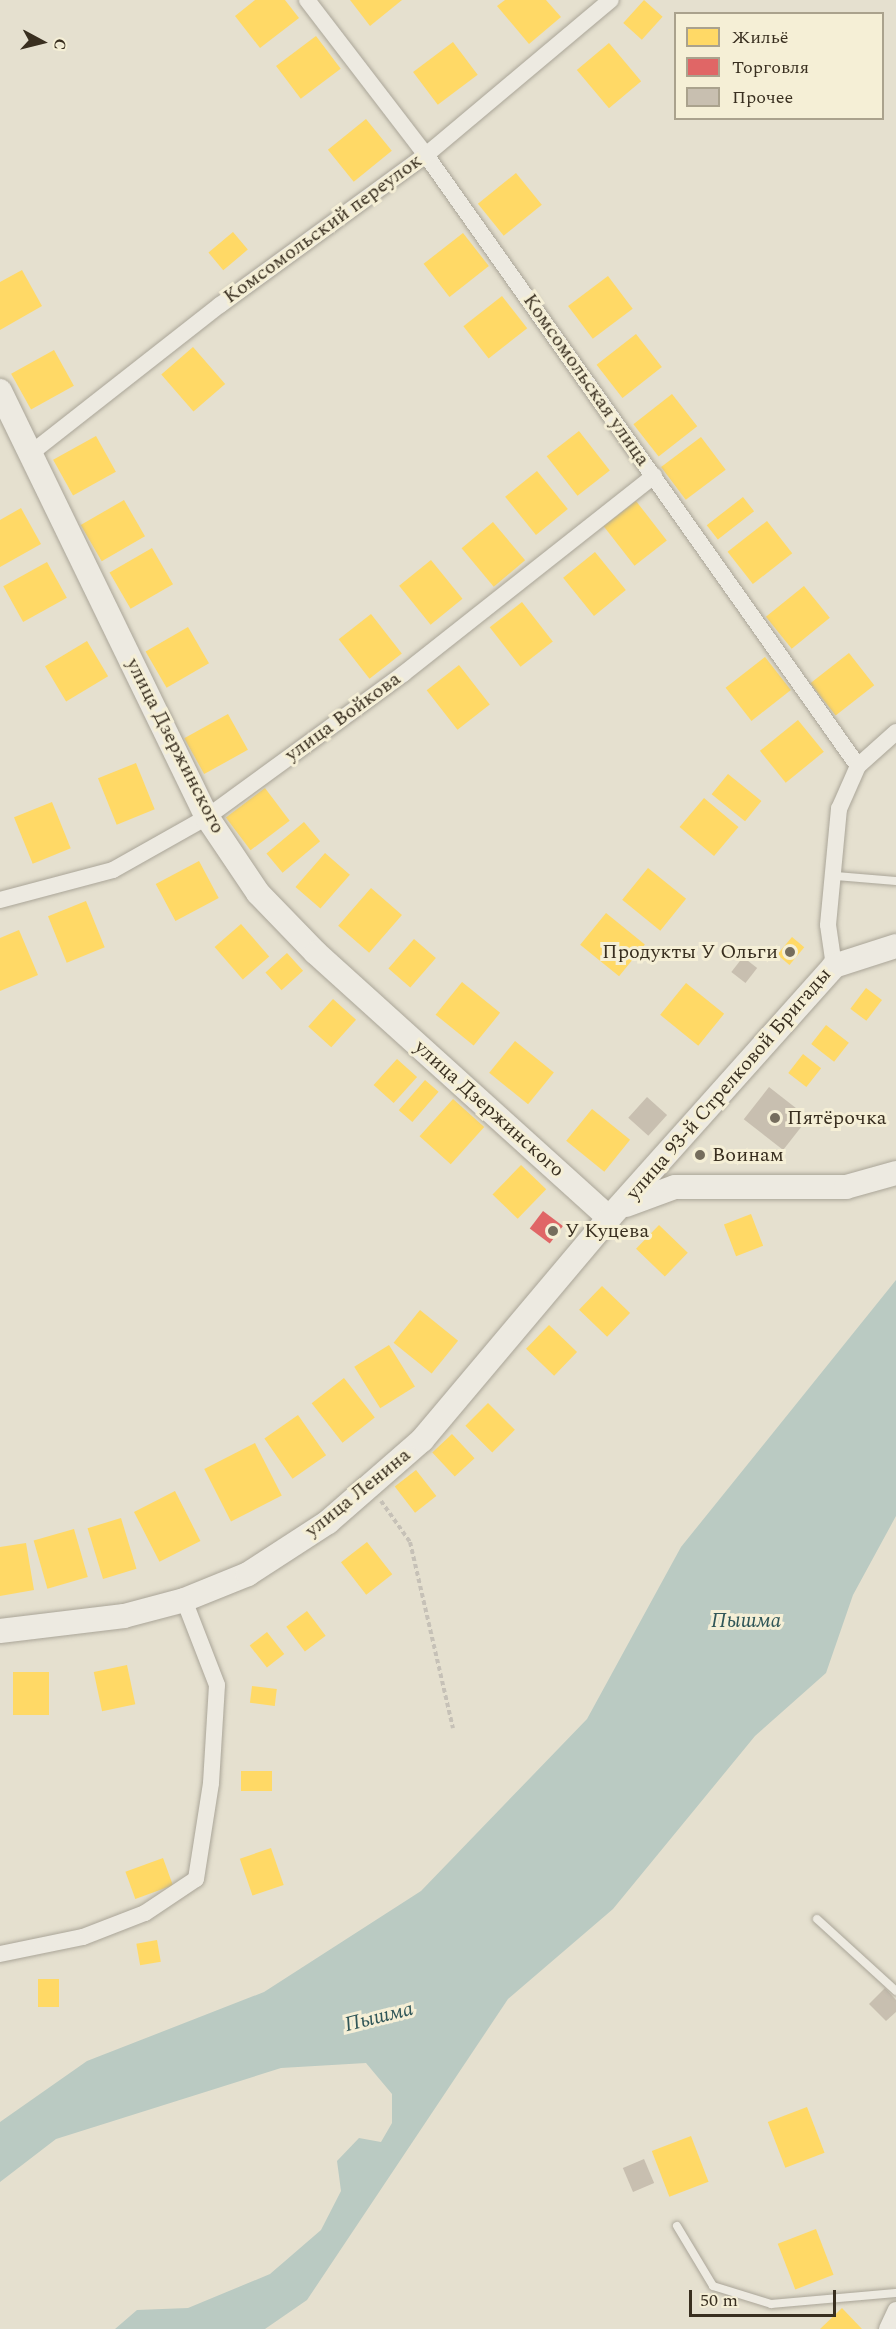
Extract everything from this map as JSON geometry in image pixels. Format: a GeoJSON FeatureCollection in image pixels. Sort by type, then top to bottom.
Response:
{"type":"FeatureCollection","features":[{"type":"Feature","properties":{"kind":"main road","name":"улица Дзержинского"},"geometry":{"type":"LineString","coordinates":[[0,391],[207,817],[258,893],[316,953],[617,1212]]}},
{"type":"Feature","properties":{"kind":"main road"},"geometry":{"type":"LineString","coordinates":[[834,966],[896,946]]}},
{"type":"Feature","properties":{"kind":"main road","name":"улица 93-й Стрелковой Бригады"},"geometry":{"type":"LineString","coordinates":[[617,1212],[834,966]]}},
{"type":"Feature","properties":{"kind":"main road"},"geometry":{"type":"LineString","coordinates":[[617,1212],[675,1187],[846,1187],[896,1173]]}},
{"type":"Feature","properties":{"kind":"main road","name":"улица Ленина"},"geometry":{"type":"LineString","coordinates":[[0,1631],[124,1616],[184,1600],[248,1574],[328,1522],[422,1440],[617,1212]]}},
{"type":"Feature","properties":{"kind":"street","name":"Комсомольская улица"},"geometry":{"type":"LineString","coordinates":[[307,0],[426,155],[858,766]]}},
{"type":"Feature","properties":{"kind":"street","name":"Комсомольский переулок"},"geometry":{"type":"LineString","coordinates":[[31,453],[220,305],[426,155],[610,0]]}},
{"type":"Feature","properties":{"kind":"street","name":"улица Войкова"},"geometry":{"type":"LineString","coordinates":[[0,900],[113,870],[207,817],[403,674],[654,476]]}},
{"type":"Feature","properties":{"kind":"street","name":"улица 93-й Стрелковой Бригады"},"geometry":{"type":"LineString","coordinates":[[834,966],[828,925],[836,876],[839,809],[858,766],[896,732]]}},
{"type":"Feature","properties":{"kind":"street"},"geometry":{"type":"LineString","coordinates":[[0,1954],[83,1937],[125,1921],[196,1879],[211,1783],[217,1685],[184,1600]]}},
{"type":"Feature","properties":{"kind":"street"},"geometry":{"type":"LineString","coordinates":[[886,2329],[896,2310]]}},
{"type":"Feature","properties":{"kind":"lane"},"geometry":{"type":"LineString","coordinates":[[836,876],[896,881]]}},
{"type":"Feature","properties":{"kind":"lane"},"geometry":{"type":"LineString","coordinates":[[817,1919],[896,1991]]}},
{"type":"Feature","properties":{"kind":"lane"},"geometry":{"type":"LineString","coordinates":[[676,2226],[712,2286],[771,2304],[896,2293]]}},
{"type":"Feature","properties":{"kind":"path"},"geometry":{"type":"LineString","coordinates":[[369,1487],[411,1542],[453,1728]]}},
{"type":"Feature","properties":{"kind":"water","name":"Пышма"},"geometry":{"type":"Polygon","coordinates":[[[896,1280],[896,1516],[853,1595],[826,1673],[755,1736],[613,1909],[508,1999],[307,2300],[265,2329],[115,2329],[137,2310],[188,2308],[270,2274],[321,2230],[341,2191],[337,2161],[359,2138],[381,2142],[392,2123],[392,2094],[366,2063],[281,2068],[56,2139],[0,2182],[0,2122],[87,2061],[264,1992],[421,1891],[587,1719],[681,1547],[896,1280]]]}},
{"type":"Feature","properties":{"kind":"building: Жильё"},"geometry":{"type":"Polygon","coordinates":[[[255,0],[285,0],[299,18],[260,48],[235,16],[255,0]]]}},
{"type":"Feature","properties":{"kind":"building: Жильё"},"geometry":{"type":"Polygon","coordinates":[[[350,0],[402,0],[370,26],[350,0]]]}},
{"type":"Feature","properties":{"kind":"building: Жильё"},"geometry":{"type":"Polygon","coordinates":[[[505,0],[546,0],[561,17],[529,44],[497,6],[505,0]]]}},
{"type":"Feature","properties":{"kind":"building: Жильё"},"geometry":{"type":"Polygon","coordinates":[[[644,0],[663,17],[642,40],[623,23],[644,0]]]}},
{"type":"Feature","properties":{"kind":"building: Жильё"},"geometry":{"type":"Polygon","coordinates":[[[316,36],[341,69],[301,99],[276,66],[316,36]]]}},
{"type":"Feature","properties":{"kind":"building: Жильё"},"geometry":{"type":"Polygon","coordinates":[[[453,42],[478,75],[438,105],[413,72],[453,42]]]}},
{"type":"Feature","properties":{"kind":"building: Жильё"},"geometry":{"type":"Polygon","coordinates":[[[609,43],[641,81],[609,108],[577,70],[609,43]]]}},
{"type":"Feature","properties":{"kind":"building: Жильё"},"geometry":{"type":"Polygon","coordinates":[[[366,119],[392,151],[354,182],[328,150],[366,119]]]}},
{"type":"Feature","properties":{"kind":"building: Жильё"},"geometry":{"type":"Polygon","coordinates":[[[516,173],[542,205],[504,236],[478,204],[516,173]]]}},
{"type":"Feature","properties":{"kind":"building: Жильё"},"geometry":{"type":"Polygon","coordinates":[[[233,232],[248,250],[223,270],[208,253],[233,232]]]}},
{"type":"Feature","properties":{"kind":"building: Жильё"},"geometry":{"type":"Polygon","coordinates":[[[463,233],[489,266],[449,297],[424,264],[463,233]]]}},
{"type":"Feature","properties":{"kind":"building: Жильё"},"geometry":{"type":"Polygon","coordinates":[[[22,270],[42,306],[0,330],[0,282],[22,270]]]}},
{"type":"Feature","properties":{"kind":"building: Жильё"},"geometry":{"type":"Polygon","coordinates":[[[608,276],[633,309],[593,339],[568,306],[608,276]]]}},
{"type":"Feature","properties":{"kind":"building: Жильё"},"geometry":{"type":"Polygon","coordinates":[[[502,296],[527,328],[489,358],[463,326],[502,296]]]}},
{"type":"Feature","properties":{"kind":"building: Жильё"},"geometry":{"type":"Polygon","coordinates":[[[636,334],[662,367],[622,398],[597,365],[636,334]]]}},
{"type":"Feature","properties":{"kind":"building: Жильё"},"geometry":{"type":"Polygon","coordinates":[[[193,347],[225,384],[193,412],[161,375],[193,347]]]}},
{"type":"Feature","properties":{"kind":"building: Жильё"},"geometry":{"type":"Polygon","coordinates":[[[54,350],[74,386],[31,410],[11,374],[54,350]]]}},
{"type":"Feature","properties":{"kind":"building: Жильё"},"geometry":{"type":"Polygon","coordinates":[[[672,394],[697,426],[659,456],[633,424],[672,394]]]}},
{"type":"Feature","properties":{"kind":"building: Жильё"},"geometry":{"type":"Polygon","coordinates":[[[579,431],[610,470],[577,496],[547,456],[579,431]]]}},
{"type":"Feature","properties":{"kind":"building: Жильё"},"geometry":{"type":"Polygon","coordinates":[[[96,436],[116,472],[73,496],[53,460],[96,436]]]}},
{"type":"Feature","properties":{"kind":"building: Жильё"},"geometry":{"type":"Polygon","coordinates":[[[701,437],[726,470],[686,500],[661,467],[701,437]]]}},
{"type":"Feature","properties":{"kind":"building: Жильё"},"geometry":{"type":"Polygon","coordinates":[[[537,471],[568,509],[536,535],[505,497],[537,471]]]}},
{"type":"Feature","properties":{"kind":"building: Жильё"},"geometry":{"type":"Polygon","coordinates":[[[743,497],[754,511],[718,540],[707,525],[743,497]]]}},
{"type":"Feature","properties":{"kind":"building: Жильё"},"geometry":{"type":"Polygon","coordinates":[[[124,500],[145,536],[102,561],[81,525],[124,500]]]}},
{"type":"Feature","properties":{"kind":"building: Жильё"},"geometry":{"type":"Polygon","coordinates":[[[636,501],[667,540],[634,566],[604,526],[636,501]]]}},
{"type":"Feature","properties":{"kind":"building: Жильё"},"geometry":{"type":"Polygon","coordinates":[[[21,508],[41,544],[0,567],[0,520],[21,508]]]}},
{"type":"Feature","properties":{"kind":"building: Жильё"},"geometry":{"type":"Polygon","coordinates":[[[767,521],[792,553],[753,584],[728,552],[767,521]]]}},
{"type":"Feature","properties":{"kind":"building: Жильё"},"geometry":{"type":"Polygon","coordinates":[[[493,522],[525,560],[494,587],[462,548],[493,522]]]}},
{"type":"Feature","properties":{"kind":"building: Жильё"},"geometry":{"type":"Polygon","coordinates":[[[152,548],[173,584],[131,609],[110,572],[152,548]]]}},
{"type":"Feature","properties":{"kind":"building: Жильё"},"geometry":{"type":"Polygon","coordinates":[[[595,552],[626,590],[594,616],[563,578],[595,552]]]}},
{"type":"Feature","properties":{"kind":"building: Жильё"},"geometry":{"type":"Polygon","coordinates":[[[431,560],[462,599],[431,625],[399,586],[431,560]]]}},
{"type":"Feature","properties":{"kind":"building: Жильё"},"geometry":{"type":"Polygon","coordinates":[[[47,562],[67,598],[23,622],[3,586],[47,562]]]}},
{"type":"Feature","properties":{"kind":"building: Жильё"},"geometry":{"type":"Polygon","coordinates":[[[804,586],[830,618],[792,649],[766,617],[804,586]]]}},
{"type":"Feature","properties":{"kind":"building: Жильё"},"geometry":{"type":"Polygon","coordinates":[[[522,602],[553,641],[520,667],[490,627],[522,602]]]}},
{"type":"Feature","properties":{"kind":"building: Жильё"},"geometry":{"type":"Polygon","coordinates":[[[371,614],[402,653],[369,679],[339,639],[371,614]]]}},
{"type":"Feature","properties":{"kind":"building: Жильё"},"geometry":{"type":"Polygon","coordinates":[[[188,627],[209,663],[167,688],[146,652],[188,627]]]}},
{"type":"Feature","properties":{"kind":"building: Жильё"},"geometry":{"type":"Polygon","coordinates":[[[87,641],[108,676],[66,701],[45,666],[87,641]]]}},
{"type":"Feature","properties":{"kind":"building: Жильё"},"geometry":{"type":"Polygon","coordinates":[[[849,653],[874,685],[836,715],[810,683],[849,653]]]}},
{"type":"Feature","properties":{"kind":"building: Жильё"},"geometry":{"type":"Polygon","coordinates":[[[765,657],[791,690],[751,721],[726,688],[765,657]]]}},
{"type":"Feature","properties":{"kind":"building: Жильё"},"geometry":{"type":"Polygon","coordinates":[[[459,665],[490,704],[457,730],[427,690],[459,665]]]}},
{"type":"Feature","properties":{"kind":"building: Жильё"},"geometry":{"type":"Polygon","coordinates":[[[228,714],[248,750],[204,774],[184,738],[228,714]]]}},
{"type":"Feature","properties":{"kind":"building: Жильё"},"geometry":{"type":"Polygon","coordinates":[[[798,720],[824,752],[786,783],[760,751],[798,720]]]}},
{"type":"Feature","properties":{"kind":"building: Жильё"},"geometry":{"type":"Polygon","coordinates":[[[136,763],[155,809],[117,825],[98,778],[136,763]]]}},
{"type":"Feature","properties":{"kind":"building: Жильё"},"geometry":{"type":"Polygon","coordinates":[[[728,774],[761,801],[745,821],[712,794],[728,774]]]}},
{"type":"Feature","properties":{"kind":"building: Жильё"},"geometry":{"type":"Polygon","coordinates":[[[265,788],[290,821],[251,850],[226,817],[265,788]]]}},
{"type":"Feature","properties":{"kind":"building: Жильё"},"geometry":{"type":"Polygon","coordinates":[[[704,798],[738,827],[714,856],[680,827],[704,798]]]}},
{"type":"Feature","properties":{"kind":"building: Жильё"},"geometry":{"type":"Polygon","coordinates":[[[52,802],[71,848],[33,864],[14,817],[52,802]]]}},
{"type":"Feature","properties":{"kind":"building: Жильё"},"geometry":{"type":"Polygon","coordinates":[[[304,822],[320,841],[283,873],[266,853],[304,822]]]}},
{"type":"Feature","properties":{"kind":"building: Жильё"},"geometry":{"type":"Polygon","coordinates":[[[325,853],[350,875],[320,909],[295,887],[325,853]]]}},
{"type":"Feature","properties":{"kind":"building: Жильё"},"geometry":{"type":"Polygon","coordinates":[[[199,861],[219,898],[175,921],[156,884],[199,861]]]}},
{"type":"Feature","properties":{"kind":"building: Жильё"},"geometry":{"type":"Polygon","coordinates":[[[648,868],[686,899],[660,931],[622,900],[648,868]]]}},
{"type":"Feature","properties":{"kind":"building: Жильё"},"geometry":{"type":"Polygon","coordinates":[[[371,888],[402,915],[369,953],[338,926],[371,888]]]}},
{"type":"Feature","properties":{"kind":"building: Жильё"},"geometry":{"type":"Polygon","coordinates":[[[86,901],[105,947],[67,963],[48,916],[86,901]]]}},
{"type":"Feature","properties":{"kind":"building: Жильё"},"geometry":{"type":"Polygon","coordinates":[[[606,913],[645,944],[619,976],[580,945],[606,913]]]}},
{"type":"Feature","properties":{"kind":"building: Жильё"},"geometry":{"type":"Polygon","coordinates":[[[241,924],[269,956],[243,979],[215,947],[241,924]]]}},
{"type":"Feature","properties":{"kind":"building: Жильё"},"geometry":{"type":"Polygon","coordinates":[[[19,930],[38,975],[0,991],[0,938],[19,930]]]}},
{"type":"Feature","properties":{"kind":"building: Жильё"},"geometry":{"type":"Polygon","coordinates":[[[792,937],[804,947],[789,965],[777,955],[792,937]]]}},
{"type":"Feature","properties":{"kind":"building: Жильё"},"geometry":{"type":"Polygon","coordinates":[[[414,939],[436,958],[410,987],[388,968],[414,939]]]}},
{"type":"Feature","properties":{"kind":"building: Жильё"},"geometry":{"type":"Polygon","coordinates":[[[287,953],[303,971],[282,990],[265,972],[287,953]]]}},
{"type":"Feature","properties":{"kind":"building: Жильё"},"geometry":{"type":"Polygon","coordinates":[[[462,982],[500,1013],[474,1045],[436,1015],[462,982]]]}},
{"type":"Feature","properties":{"kind":"building: Жильё"},"geometry":{"type":"Polygon","coordinates":[[[686,983],[724,1014],[698,1046],[660,1015],[686,983]]]}},
{"type":"Feature","properties":{"kind":"building: Жильё"},"geometry":{"type":"Polygon","coordinates":[[[866,988],[882,1000],[866,1021],[850,1009],[866,988]]]}},
{"type":"Feature","properties":{"kind":"building: Жильё"},"geometry":{"type":"Polygon","coordinates":[[[333,999],[356,1020],[331,1047],[308,1026],[333,999]]]}},
{"type":"Feature","properties":{"kind":"building: Жильё"},"geometry":{"type":"Polygon","coordinates":[[[826,1025],[849,1043],[834,1062],[811,1044],[826,1025]]]}},
{"type":"Feature","properties":{"kind":"building: Жильё"},"geometry":{"type":"Polygon","coordinates":[[[515,1041],[554,1072],[528,1104],[489,1073],[515,1041]]]}},
{"type":"Feature","properties":{"kind":"building: Жильё"},"geometry":{"type":"Polygon","coordinates":[[[803,1054],[821,1068],[806,1087],[788,1073],[803,1054]]]}},
{"type":"Feature","properties":{"kind":"building: Жильё"},"geometry":{"type":"Polygon","coordinates":[[[397,1059],[417,1077],[394,1103],[374,1085],[397,1059]]]}},
{"type":"Feature","properties":{"kind":"building: Жильё"},"geometry":{"type":"Polygon","coordinates":[[[425,1080],[439,1092],[412,1122],[399,1110],[425,1080]]]}},
{"type":"Feature","properties":{"kind":"building: Жильё"},"geometry":{"type":"Polygon","coordinates":[[[453,1099],[484,1127],[451,1164],[420,1136],[453,1099]]]}},
{"type":"Feature","properties":{"kind":"building: Жильё"},"geometry":{"type":"Polygon","coordinates":[[[592,1109],[630,1140],[604,1172],[566,1141],[592,1109]]]}},
{"type":"Feature","properties":{"kind":"building: Жильё"},"geometry":{"type":"Polygon","coordinates":[[[521,1165],[546,1189],[518,1219],[493,1194],[521,1165]]]}},
{"type":"Feature","properties":{"kind":"building: Жильё"},"geometry":{"type":"Polygon","coordinates":[[[751,1214],[763,1246],[736,1256],[724,1224],[751,1214]]]}},
{"type":"Feature","properties":{"kind":"building: Жильё"},"geometry":{"type":"Polygon","coordinates":[[[659,1225],[688,1253],[665,1277],[636,1249],[659,1225]]]}},
{"type":"Feature","properties":{"kind":"building: Жильё"},"geometry":{"type":"Polygon","coordinates":[[[602,1286],[630,1313],[607,1337],[579,1310],[602,1286]]]}},
{"type":"Feature","properties":{"kind":"building: Жильё"},"geometry":{"type":"Polygon","coordinates":[[[420,1310],[458,1341],[432,1373],[394,1343],[420,1310]]]}},
{"type":"Feature","properties":{"kind":"building: Жильё"},"geometry":{"type":"Polygon","coordinates":[[[549,1325],[577,1352],[554,1376],[526,1349],[549,1325]]]}},
{"type":"Feature","properties":{"kind":"building: Жильё"},"geometry":{"type":"Polygon","coordinates":[[[389,1345],[415,1387],[380,1408],[354,1367],[389,1345]]]}},
{"type":"Feature","properties":{"kind":"building: Жильё"},"geometry":{"type":"Polygon","coordinates":[[[344,1378],[375,1417],[342,1443],[312,1403],[344,1378]]]}},
{"type":"Feature","properties":{"kind":"building: Жильё"},"geometry":{"type":"Polygon","coordinates":[[[488,1403],[515,1430],[492,1452],[465,1426],[488,1403]]]}},
{"type":"Feature","properties":{"kind":"building: Жильё"},"geometry":{"type":"Polygon","coordinates":[[[298,1415],[326,1455],[293,1479],[264,1439],[298,1415]]]}},
{"type":"Feature","properties":{"kind":"building: Жильё"},"geometry":{"type":"Polygon","coordinates":[[[452,1434],[475,1458],[455,1477],[432,1452],[452,1434]]]}},
{"type":"Feature","properties":{"kind":"building: Жильё"},"geometry":{"type":"Polygon","coordinates":[[[255,1443],[282,1496],[231,1521],[204,1469],[255,1443]]]}},
{"type":"Feature","properties":{"kind":"building: Жильё"},"geometry":{"type":"Polygon","coordinates":[[[416,1470],[436,1496],[415,1513],[395,1487],[416,1470]]]}},
{"type":"Feature","properties":{"kind":"building: Жильё"},"geometry":{"type":"Polygon","coordinates":[[[175,1491],[200,1541],[159,1562],[134,1512],[175,1491]]]}},
{"type":"Feature","properties":{"kind":"building: Жильё"},"geometry":{"type":"Polygon","coordinates":[[[121,1518],[136,1569],[103,1579],[88,1528],[121,1518]]]}},
{"type":"Feature","properties":{"kind":"building: Жильё"},"geometry":{"type":"Polygon","coordinates":[[[74,1529],[88,1577],[47,1589],[34,1541],[74,1529]]]}},
{"type":"Feature","properties":{"kind":"building: Жильё"},"geometry":{"type":"Polygon","coordinates":[[[367,1542],[392,1574],[366,1595],[341,1562],[367,1542]]]}},
{"type":"Feature","properties":{"kind":"building: Жильё"},"geometry":{"type":"Polygon","coordinates":[[[26,1543],[34,1590],[0,1596],[0,1547],[26,1543]]]}},
{"type":"Feature","properties":{"kind":"building: Жильё"},"geometry":{"type":"Polygon","coordinates":[[[307,1611],[326,1636],[305,1651],[286,1627],[307,1611]]]}},
{"type":"Feature","properties":{"kind":"building: Жильё"},"geometry":{"type":"Polygon","coordinates":[[[267,1632],[284,1654],[267,1668],[250,1646],[267,1632]]]}},
{"type":"Feature","properties":{"kind":"building: Жильё"},"geometry":{"type":"Polygon","coordinates":[[[127,1665],[135,1704],[102,1711],[94,1672],[127,1665]]]}},
{"type":"Feature","properties":{"kind":"building: Жильё"},"geometry":{"type":"Polygon","coordinates":[[[13,1672],[49,1672],[49,1715],[13,1715],[13,1672]]]}},
{"type":"Feature","properties":{"kind":"building: Жильё"},"geometry":{"type":"Polygon","coordinates":[[[252,1686],[277,1689],[275,1706],[250,1703],[252,1686]]]}},
{"type":"Feature","properties":{"kind":"building: Жильё"},"geometry":{"type":"Polygon","coordinates":[[[241,1771],[272,1771],[272,1791],[241,1791],[241,1771]]]}},
{"type":"Feature","properties":{"kind":"building: Жильё"},"geometry":{"type":"Polygon","coordinates":[[[271,1848],[284,1885],[252,1896],[240,1859],[271,1848]]]}},
{"type":"Feature","properties":{"kind":"building: Жильё"},"geometry":{"type":"Polygon","coordinates":[[[163,1858],[173,1885],[135,1899],[125,1872],[163,1858]]]}},
{"type":"Feature","properties":{"kind":"building: Жильё"},"geometry":{"type":"Polygon","coordinates":[[[157,1940],[161,1962],[140,1965],[136,1944],[157,1940]]]}},
{"type":"Feature","properties":{"kind":"building: Жильё"},"geometry":{"type":"Polygon","coordinates":[[[38,1979],[59,1979],[59,2007],[38,2007],[38,1979]]]}},
{"type":"Feature","properties":{"kind":"building: Жильё"},"geometry":{"type":"Polygon","coordinates":[[[807,2107],[825,2153],[785,2168],[768,2122],[807,2107]]]}},
{"type":"Feature","properties":{"kind":"building: Жильё"},"geometry":{"type":"Polygon","coordinates":[[[691,2136],[709,2182],[669,2197],[652,2151],[691,2136]]]}},
{"type":"Feature","properties":{"kind":"building: Жильё"},"geometry":{"type":"Polygon","coordinates":[[[816,2229],[834,2275],[795,2289],[778,2244],[816,2229]]]}},
{"type":"Feature","properties":{"kind":"building: Жильё"},"geometry":{"type":"Polygon","coordinates":[[[842,2308],[862,2329],[820,2329],[842,2308]]]}},
{"type":"Feature","properties":{"kind":"building: Торговля"},"geometry":{"type":"Polygon","coordinates":[[[543,1211],[563,1226],[550,1244],[530,1229],[543,1211]]]}},
{"type":"Feature","properties":{"kind":"building: Прочее"},"geometry":{"type":"Polygon","coordinates":[[[743,957],[757,968],[745,983],[731,972],[743,957]]]}},
{"type":"Feature","properties":{"kind":"building: Прочее","name":"Пятёрочка"},"geometry":{"type":"Polygon","coordinates":[[[769,1087],[808,1118],[783,1150],[744,1119],[769,1087]]]}},
{"type":"Feature","properties":{"kind":"building: Прочее"},"geometry":{"type":"Polygon","coordinates":[[[647,1097],[667,1115],[648,1136],[628,1118],[647,1097]]]}},
{"type":"Feature","properties":{"kind":"building: Прочее"},"geometry":{"type":"Polygon","coordinates":[[[885,1988],[896,2000],[896,2012],[886,2021],[869,2004],[885,1988]]]}},
{"type":"Feature","properties":{"kind":"building: Прочее"},"geometry":{"type":"Polygon","coordinates":[[[644,2159],[654,2183],[633,2192],[623,2168],[644,2159]]]}},
{"type":"Feature","properties":{"kind":"place","name":"Продукты У Ольги"},"geometry":{"type":"Point","coordinates":[790,952]}},
{"type":"Feature","properties":{"kind":"place","name":"Пятёрочка"},"geometry":{"type":"Point","coordinates":[775,1118]}},
{"type":"Feature","properties":{"kind":"place","name":"Воинам"},"geometry":{"type":"Point","coordinates":[700,1155]}},
{"type":"Feature","properties":{"kind":"place","name":"У Куцева"},"geometry":{"type":"Point","coordinates":[553,1231]}}]}
